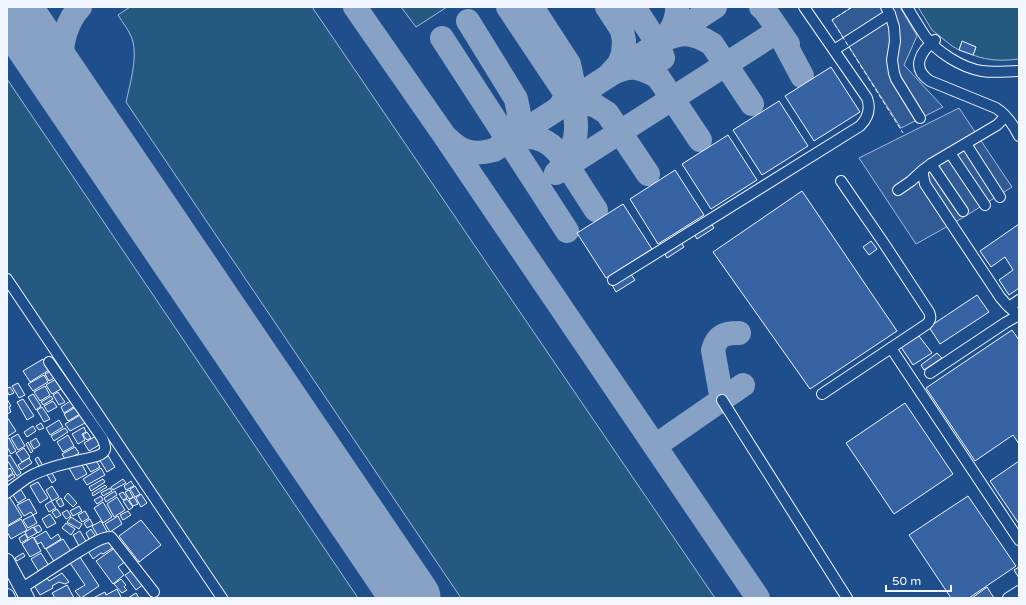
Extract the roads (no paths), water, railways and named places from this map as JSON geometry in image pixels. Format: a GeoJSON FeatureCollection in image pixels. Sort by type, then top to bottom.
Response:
{"type":"FeatureCollection","features":[{"type":"Feature","properties":{"kind":"highway"},"geometry":{"type":"LineString","coordinates":[[7,562],[18,586]]}},
{"type":"Feature","properties":{"kind":"street"},"geometry":{"type":"LineString","coordinates":[[613,280],[864,123],[868,113],[869,103],[867,98],[804,7]]}},
{"type":"Feature","properties":{"kind":"street"},"geometry":{"type":"LineString","coordinates":[[907,7],[926,36],[955,55],[970,62],[994,66],[1010,66],[1019,64]]}},
{"type":"Feature","properties":{"kind":"street"},"geometry":{"type":"LineString","coordinates":[[913,7],[930,33],[938,49],[955,60],[967,67],[987,72],[1019,71]]}},
{"type":"Feature","properties":{"kind":"street"},"geometry":{"type":"LineString","coordinates":[[834,50],[888,11],[893,21],[895,34],[892,60],[894,73],[920,118]]}},
{"type":"Feature","properties":{"kind":"street"},"geometry":{"type":"LineString","coordinates":[[933,41],[920,57],[919,64],[923,76],[930,81],[996,108],[1012,123],[1019,136]]}},
{"type":"Feature","properties":{"kind":"street"},"geometry":{"type":"LineString","coordinates":[[898,190],[932,164],[997,125],[1003,119],[1004,115]]}},
{"type":"Feature","properties":{"kind":"street"},"geometry":{"type":"LineString","coordinates":[[966,144],[1000,197]]}},
{"type":"Feature","properties":{"kind":"street"},"geometry":{"type":"LineString","coordinates":[[950,153],[985,205]]}},
{"type":"Feature","properties":{"kind":"street"},"geometry":{"type":"LineString","coordinates":[[932,164],[963,211]]}},
{"type":"Feature","properties":{"kind":"street"},"geometry":{"type":"LineString","coordinates":[[923,170],[925,184],[1000,297],[1019,316],[993,331],[930,373]]}},
{"type":"Feature","properties":{"kind":"street"},"geometry":{"type":"LineString","coordinates":[[822,394],[927,324],[930,320],[930,314],[841,181]]}},
{"type":"Feature","properties":{"kind":"street"},"geometry":{"type":"LineString","coordinates":[[7,279],[222,598]]}},
{"type":"Feature","properties":{"kind":"street"},"geometry":{"type":"LineString","coordinates":[[1009,307],[1019,300]]}},
{"type":"Feature","properties":{"kind":"street"},"geometry":{"type":"LineString","coordinates":[[891,348],[1019,540]]}},
{"type":"Feature","properties":{"kind":"street"},"geometry":{"type":"LineString","coordinates":[[7,493],[35,474],[55,466],[97,456],[102,454],[105,449],[102,438],[49,362]]}},
{"type":"Feature","properties":{"kind":"street"},"geometry":{"type":"LineString","coordinates":[[722,400],[847,598]]}},
{"type":"Feature","properties":{"kind":"street"},"geometry":{"type":"LineString","coordinates":[[18,586],[95,542],[103,538],[111,537],[154,592]]}},
{"type":"Feature","properties":{"kind":"street"},"geometry":{"type":"LineString","coordinates":[[1008,598],[1019,591]]}}]}
